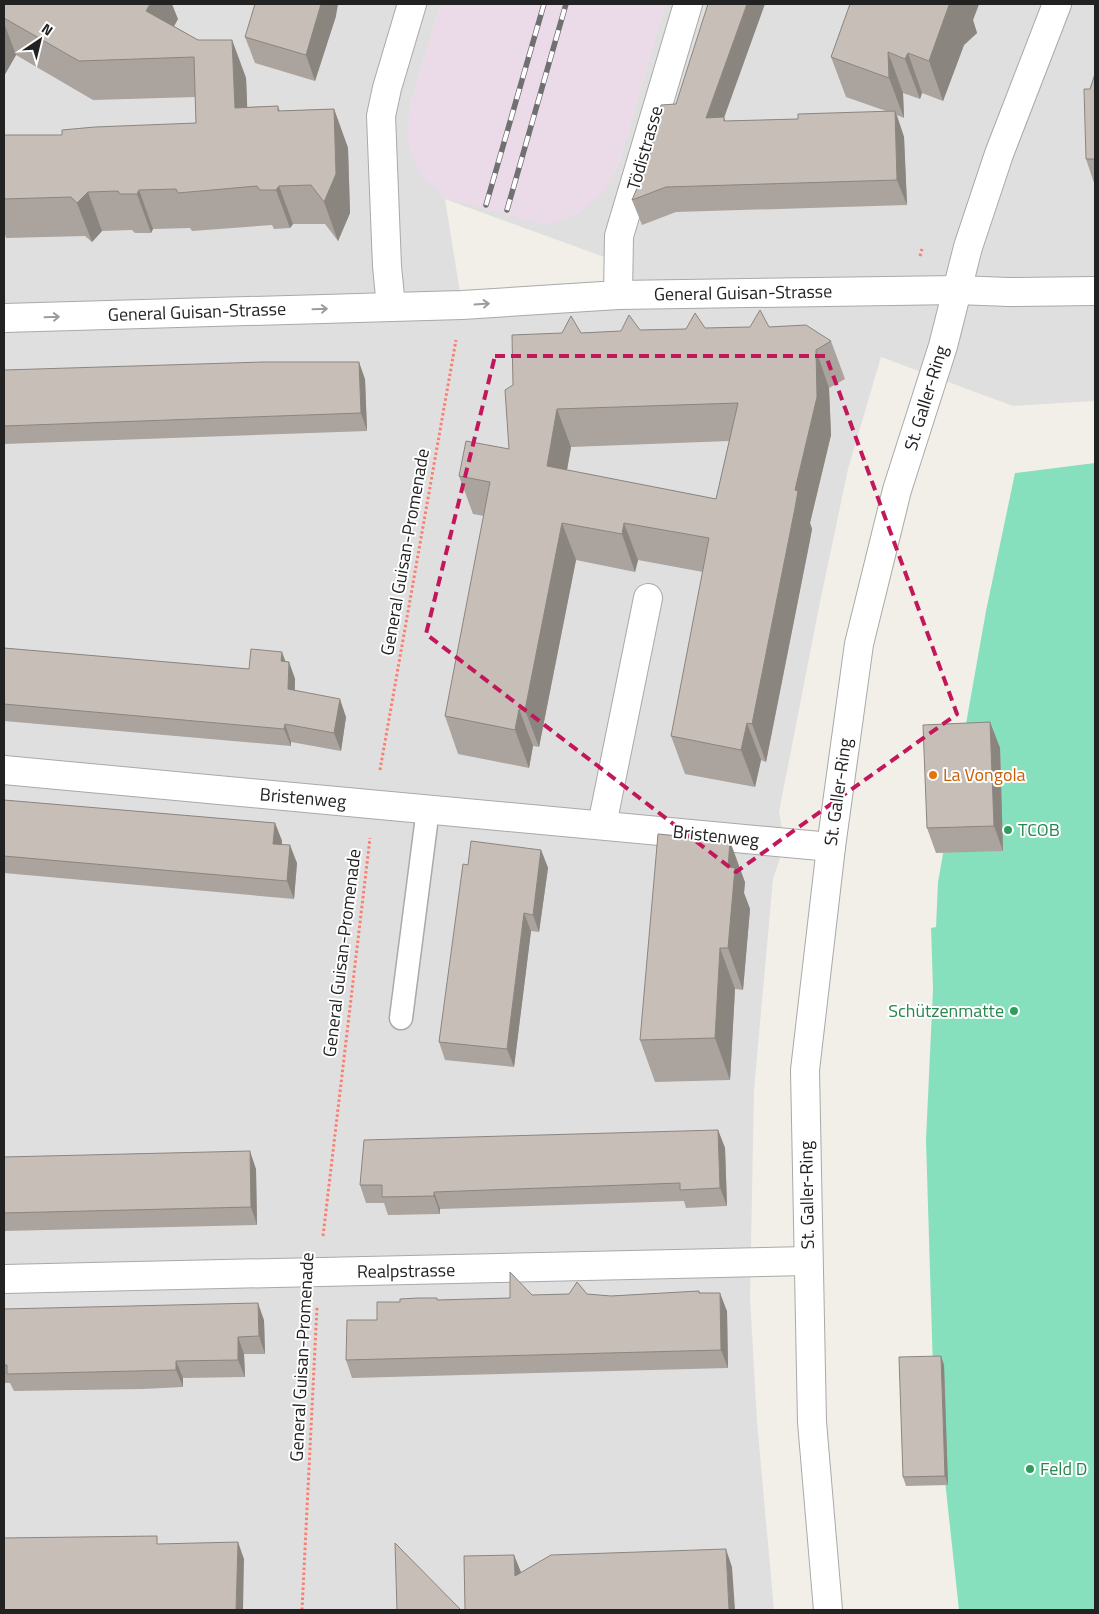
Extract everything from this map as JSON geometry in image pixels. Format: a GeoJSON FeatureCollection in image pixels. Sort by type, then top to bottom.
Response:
{"type":"FeatureCollection","features":[{"type":"Feature","properties":{"kind":"street"},"geometry":{"type":"LineString","coordinates":[[391,307],[387,266],[381,116],[387,88],[412,4]]}},
{"type":"Feature","properties":{"kind":"street","name":"Tödistrasse"},"geometry":{"type":"LineString","coordinates":[[618,295],[619,236],[688,4]]}},
{"type":"Feature","properties":{"kind":"street","name":"St. Galler-Ring"},"geometry":{"type":"LineString","coordinates":[[828,1610],[812,1422],[806,1070],[830,847],[859,644],[897,490],[943,346],[957,290],[999,154],[1057,4]]}},
{"type":"Feature","properties":{"kind":"street","name":"General Guisan-Strasse"},"geometry":{"type":"LineString","coordinates":[[4,318],[462,305],[618,295],[1095,290]]}},
{"type":"Feature","properties":{"kind":"street"},"geometry":{"type":"LineString","coordinates":[[602,825],[648,598]]}},
{"type":"Feature","properties":{"kind":"street","name":"Bristenweg"},"geometry":{"type":"LineString","coordinates":[[4,770],[830,847]]}},
{"type":"Feature","properties":{"kind":"street","name":"Realpstrasse"},"geometry":{"type":"LineString","coordinates":[[4,1279],[808,1261]]}},
{"type":"Feature","properties":{"kind":"lane"},"geometry":{"type":"LineString","coordinates":[[401,1018],[428,809]]}},
{"type":"Feature","properties":{"kind":"path","name":"General Guisan-Promenade"},"geometry":{"type":"LineString","coordinates":[[302,1610],[318,1273],[374,804],[462,305]]}},
{"type":"Feature","properties":{"kind":"highlighted area"},"geometry":{"type":"Polygon","coordinates":[[[495,356],[826,356],[957,714],[736,872],[426,634],[495,356]]]}},
{"type":"Feature","properties":{"kind":"shaded area"},"geometry":{"type":"Polygon","coordinates":[[[4,4],[441,4],[410,105],[577,214],[601,194],[618,166],[665,4],[1095,4],[1095,401],[1013,406],[881,357],[848,469],[819,607],[779,812],[785,843],[773,879],[754,1090],[750,1298],[757,1422],[774,1610],[4,1610],[4,4]],[[445,199],[462,305],[618,295],[618,262],[445,199]]]}},
{"type":"Feature","properties":{"kind":"shaded area"},"geometry":{"type":"Polygon","coordinates":[[[441,4],[665,4],[618,166],[602,194],[577,214],[546,225],[445,198],[419,174],[407,141],[410,105],[441,4]]]}},
{"type":"Feature","properties":{"kind":"green space","name":"Schützenmatte"},"geometry":{"type":"Polygon","coordinates":[[[1095,463],[1095,1610],[959,1610],[933,1370],[926,1140],[933,989],[931,928],[936,927],[938,882],[986,611],[1015,473],[1095,463]]]}},
{"type":"Feature","properties":{"kind":"building"},"geometry":{"type":"Polygon","coordinates":[[[4,4],[150,4],[146,11],[198,40],[232,40],[235,108],[278,106],[278,111],[334,109],[336,174],[324,202],[311,185],[279,186],[276,190],[260,190],[257,186],[178,193],[176,189],[139,190],[137,194],[120,194],[118,191],[88,192],[77,203],[71,197],[4,199],[4,135],[62,135],[62,130],[95,127],[196,123],[194,57],[79,61],[4,18],[4,4]]]}},
{"type":"Feature","properties":{"kind":"building"},"geometry":{"type":"Polygon","coordinates":[[[255,4],[321,4],[306,55],[245,37],[255,4]]]}},
{"type":"Feature","properties":{"kind":"building"},"geometry":{"type":"Polygon","coordinates":[[[708,4],[747,4],[706,118],[724,117],[724,121],[798,119],[798,114],[895,111],[897,180],[666,187],[632,200],[649,160],[661,105],[676,104],[708,4]]]}},
{"type":"Feature","properties":{"kind":"building"},"geometry":{"type":"Polygon","coordinates":[[[850,4],[950,4],[929,61],[908,53],[905,59],[888,52],[889,78],[831,57],[850,4]]]}},
{"type":"Feature","properties":{"kind":"building"},"geometry":{"type":"Polygon","coordinates":[[[1095,74],[1095,159],[1086,159],[1084,89],[1090,89],[1095,74]]]}},
{"type":"Feature","properties":{"kind":"building"},"geometry":{"type":"Polygon","coordinates":[[[760,310],[769,327],[806,325],[831,341],[816,350],[817,397],[795,490],[798,491],[795,508],[752,724],[747,723],[741,750],[671,736],[709,538],[624,523],[622,534],[562,523],[525,710],[519,709],[515,730],[445,716],[490,482],[459,476],[466,441],[509,449],[505,390],[513,385],[512,335],[562,333],[571,316],[581,333],[621,331],[629,315],[640,330],[686,329],[695,313],[705,328],[750,327],[760,310]],[[738,403],[557,409],[547,466],[716,499],[738,403]]]}},
{"type":"Feature","properties":{"kind":"building"},"geometry":{"type":"Polygon","coordinates":[[[264,362],[359,362],[361,413],[4,426],[4,370],[264,362]]]}},
{"type":"Feature","properties":{"kind":"building"},"geometry":{"type":"Polygon","coordinates":[[[4,648],[249,669],[251,649],[282,652],[281,661],[289,662],[288,689],[340,699],[334,733],[285,724],[284,729],[4,704],[4,648]]]}},
{"type":"Feature","properties":{"kind":"building"},"geometry":{"type":"Polygon","coordinates":[[[990,722],[994,826],[927,828],[923,725],[990,722]]]}},
{"type":"Feature","properties":{"kind":"building"},"geometry":{"type":"Polygon","coordinates":[[[4,800],[275,823],[273,844],[290,845],[287,881],[4,856],[4,800]]]}},
{"type":"Feature","properties":{"kind":"building"},"geometry":{"type":"Polygon","coordinates":[[[658,834],[730,841],[728,867],[735,868],[728,948],[720,948],[715,1038],[640,1040],[658,834]]]}},
{"type":"Feature","properties":{"kind":"building"},"geometry":{"type":"Polygon","coordinates":[[[471,841],[541,850],[533,915],[524,913],[507,1049],[439,1042],[463,864],[468,865],[471,841]]]}},
{"type":"Feature","properties":{"kind":"building"},"geometry":{"type":"Polygon","coordinates":[[[718,1130],[720,1188],[680,1190],[680,1183],[434,1192],[434,1196],[382,1197],[382,1185],[360,1185],[364,1140],[718,1130]]]}},
{"type":"Feature","properties":{"kind":"building"},"geometry":{"type":"Polygon","coordinates":[[[250,1151],[251,1207],[4,1213],[4,1157],[250,1151]]]}},
{"type":"Feature","properties":{"kind":"building"},"geometry":{"type":"Polygon","coordinates":[[[510,1272],[532,1295],[569,1294],[577,1282],[587,1294],[611,1296],[699,1291],[699,1293],[720,1293],[721,1350],[346,1360],[347,1320],[377,1320],[377,1302],[400,1302],[400,1299],[419,1298],[437,1298],[437,1300],[510,1298],[510,1272]]]}},
{"type":"Feature","properties":{"kind":"building"},"geometry":{"type":"Polygon","coordinates":[[[258,1303],[259,1336],[238,1337],[238,1360],[176,1361],[176,1370],[7,1374],[7,1365],[4,1365],[4,1309],[258,1303]]]}},
{"type":"Feature","properties":{"kind":"building"},"geometry":{"type":"Polygon","coordinates":[[[941,1356],[945,1476],[903,1477],[899,1357],[941,1356]]]}},
{"type":"Feature","properties":{"kind":"building"},"geometry":{"type":"Polygon","coordinates":[[[157,1536],[157,1544],[238,1542],[236,1610],[4,1610],[4,1538],[157,1536]]]}},
{"type":"Feature","properties":{"kind":"building"},"geometry":{"type":"Polygon","coordinates":[[[395,1543],[461,1610],[397,1610],[395,1543]]]}},
{"type":"Feature","properties":{"kind":"building"},"geometry":{"type":"Polygon","coordinates":[[[726,1549],[729,1610],[465,1610],[464,1556],[514,1555],[515,1576],[551,1555],[726,1549]]]}},
{"type":"Feature","properties":{"kind":"railway"},"geometry":{"type":"LineString","coordinates":[[486,205],[544,4]]}},
{"type":"Feature","properties":{"kind":"railway"},"geometry":{"type":"LineString","coordinates":[[507,210],[566,4]]}},
{"type":"Feature","properties":{"kind":"place","name":"La Vongola"},"geometry":{"type":"Point","coordinates":[933,775]}},
{"type":"Feature","properties":{"kind":"place","name":"TCOB"},"geometry":{"type":"Point","coordinates":[1008,830]}},
{"type":"Feature","properties":{"kind":"place","name":"Schützenmatte"},"geometry":{"type":"Point","coordinates":[1014,1011]}},
{"type":"Feature","properties":{"kind":"place","name":"Feld D"},"geometry":{"type":"Point","coordinates":[1030,1469]}}]}
